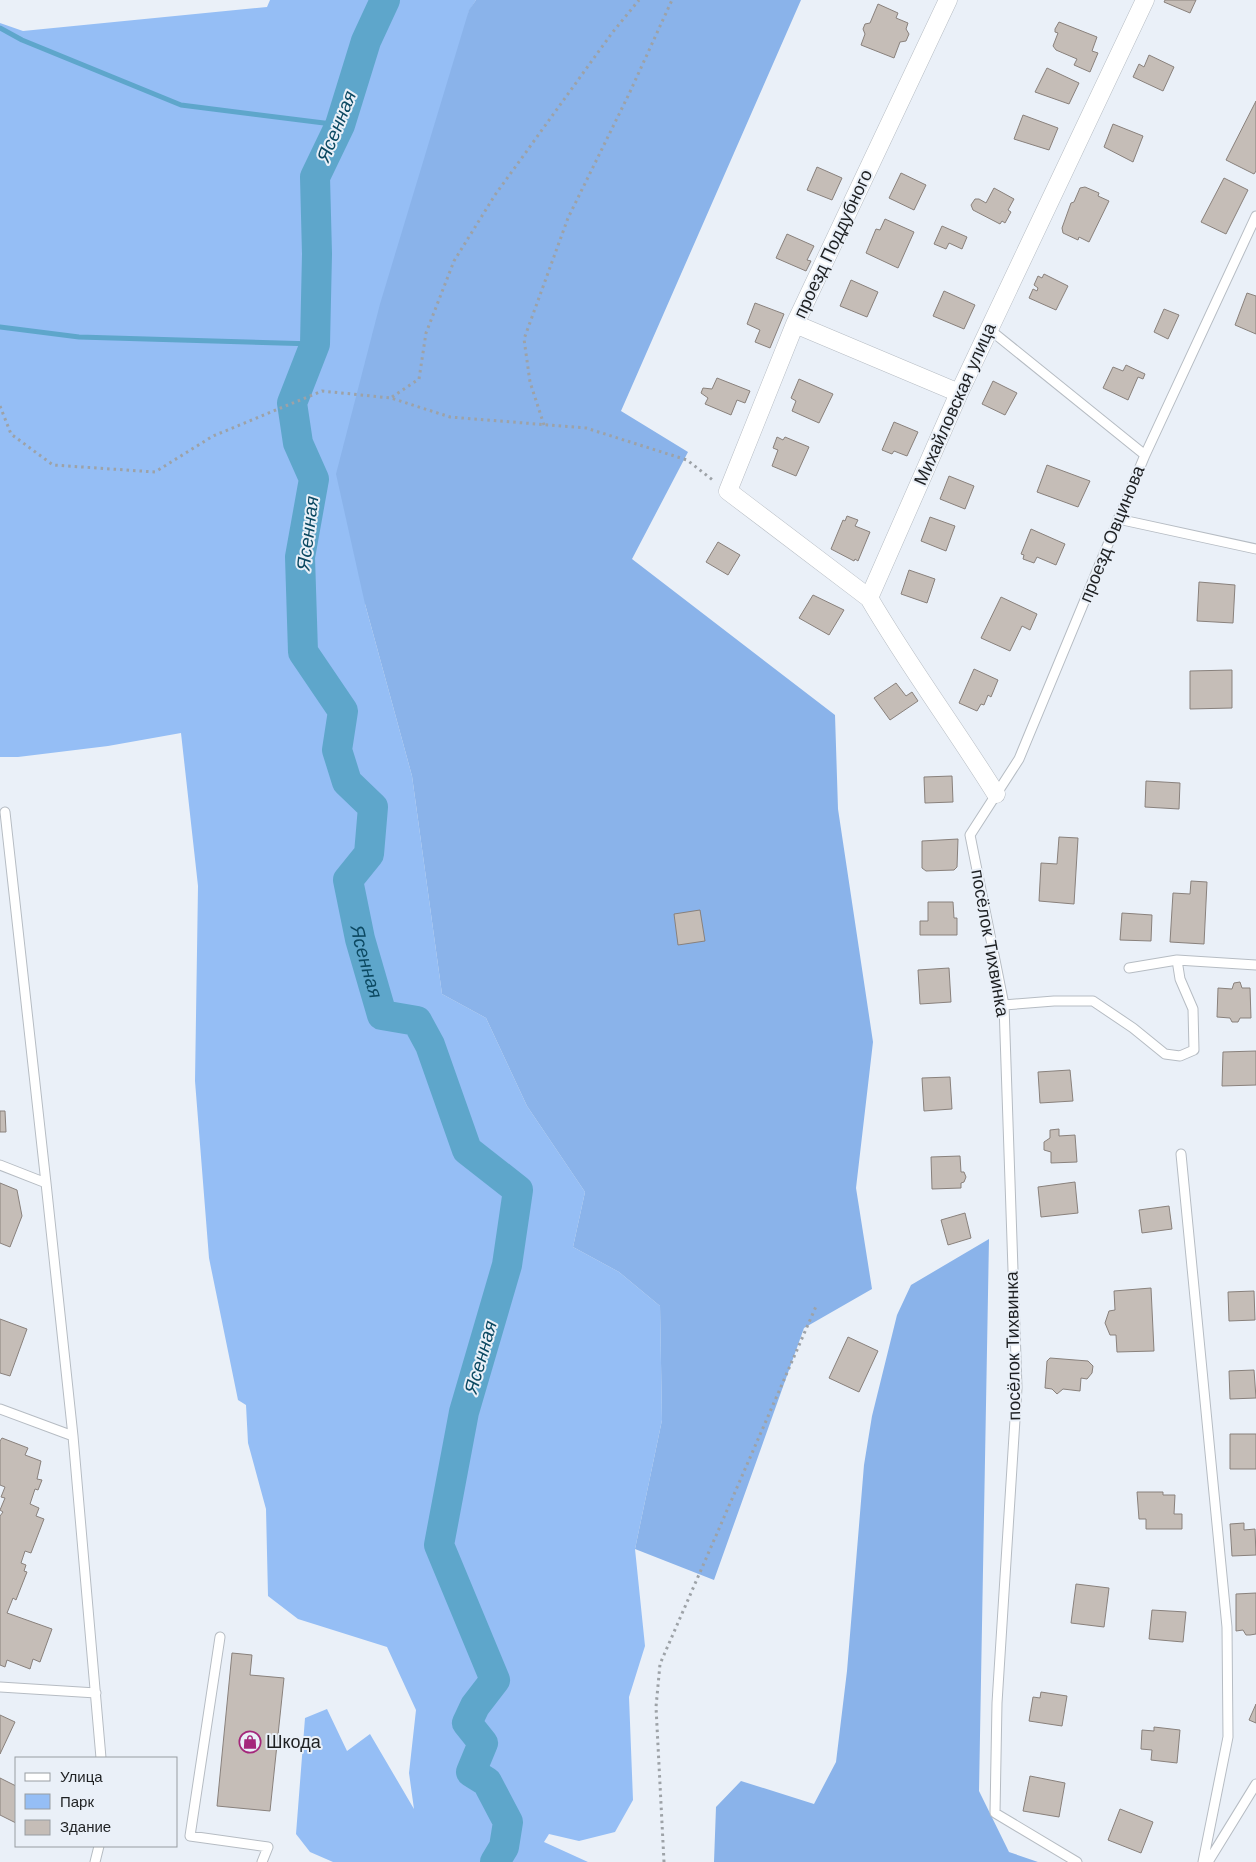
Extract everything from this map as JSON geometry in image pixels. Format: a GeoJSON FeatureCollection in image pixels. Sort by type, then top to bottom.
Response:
{"type":"FeatureCollection","features":[{"type":"Feature","properties":{"kind":"street","name":"проезд Поддубного"},"geometry":{"type":"LineString","coordinates":[[728,491],[795,324],[948,0]]}},
{"type":"Feature","properties":{"kind":"street","name":"Михайловская улица"},"geometry":{"type":"LineString","coordinates":[[869,598],[958,393],[1145,0]]}},
{"type":"Feature","properties":{"kind":"street"},"geometry":{"type":"LineString","coordinates":[[795,324],[958,393]]}},
{"type":"Feature","properties":{"kind":"street"},"geometry":{"type":"LineString","coordinates":[[728,491],[869,598],[886,627],[966,745],[996,794]]}},
{"type":"Feature","properties":{"kind":"lane"},"geometry":{"type":"LineString","coordinates":[[1145,455],[1256,216]]}},
{"type":"Feature","properties":{"kind":"lane","name":"проезд Овцинова"},"geometry":{"type":"LineString","coordinates":[[989,329],[1145,455],[1018,759],[996,794]]}},
{"type":"Feature","properties":{"kind":"lane"},"geometry":{"type":"LineString","coordinates":[[1118,519],[1256,549]]}},
{"type":"Feature","properties":{"kind":"lane","name":"посёлок Тихвинка"},"geometry":{"type":"LineString","coordinates":[[996,794],[970,835],[1004,1005],[1017,1388],[997,1703],[995,1813],[1078,1862]]}},
{"type":"Feature","properties":{"kind":"lane"},"geometry":{"type":"LineString","coordinates":[[4,812],[73,1436],[101,1757]]}},
{"type":"Feature","properties":{"kind":"lane"},"geometry":{"type":"LineString","coordinates":[[1004,1005],[1054,1001],[1094,1001],[1133,1028],[1165,1054],[1180,1056],[1194,1050],[1193,1009],[1180,979],[1177,960]]}},
{"type":"Feature","properties":{"kind":"lane"},"geometry":{"type":"LineString","coordinates":[[1129,968],[1177,960],[1256,965]]}},
{"type":"Feature","properties":{"kind":"lane"},"geometry":{"type":"LineString","coordinates":[[1181,1154],[1227,1627],[1228,1736],[1203,1862]]}},
{"type":"Feature","properties":{"kind":"lane"},"geometry":{"type":"LineString","coordinates":[[0,1165],[46,1183]]}},
{"type":"Feature","properties":{"kind":"lane"},"geometry":{"type":"LineString","coordinates":[[0,1409],[73,1436]]}},
{"type":"Feature","properties":{"kind":"lane"},"geometry":{"type":"LineString","coordinates":[[220,1636],[190,1836],[268,1847],[262,1862]]}},
{"type":"Feature","properties":{"kind":"lane"},"geometry":{"type":"LineString","coordinates":[[0,1687],[96,1693]]}},
{"type":"Feature","properties":{"kind":"lane"},"geometry":{"type":"LineString","coordinates":[[1208,1862],[1256,1784]]}},
{"type":"Feature","properties":{"kind":"lane"},"geometry":{"type":"LineString","coordinates":[[95,1862],[99,1847]]}},
{"type":"Feature","properties":{"kind":"path"},"geometry":{"type":"LineString","coordinates":[[391,398],[419,379],[426,332],[454,261],[501,187],[612,34],[639,0]]}},
{"type":"Feature","properties":{"kind":"path"},"geometry":{"type":"LineString","coordinates":[[544,424],[530,382],[524,339],[568,218],[629,94],[672,0]]}},
{"type":"Feature","properties":{"kind":"path"},"geometry":{"type":"LineString","coordinates":[[0,406],[11,434],[53,465],[155,472],[212,436],[322,391],[391,398],[450,418],[586,428],[687,460],[728,491]]}},
{"type":"Feature","properties":{"kind":"path"},"geometry":{"type":"LineString","coordinates":[[664,1862],[656,1707],[660,1664],[817,1304]]}},
{"type":"Feature","properties":{"kind":"green space"},"geometry":{"type":"Polygon","coordinates":[[[270,0],[476,0],[469,11],[365,604],[412,776],[442,994],[486,1018],[527,1106],[585,1192],[573,1247],[619,1272],[660,1306],[662,1420],[635,1549],[645,1646],[629,1697],[633,1800],[615,1832],[579,1841],[549,1834],[544,1842],[588,1862],[333,1862],[310,1852],[296,1834],[305,1718],[327,1709],[347,1751],[370,1734],[414,1809],[409,1773],[416,1710],[387,1647],[298,1619],[268,1596],[266,1509],[248,1443],[246,1405],[238,1400],[209,1258],[195,1081],[198,886],[181,733],[108,746],[18,757],[0,757],[0,23],[23,31],[267,7],[270,0]]]}},
{"type":"Feature","properties":{"kind":"shaded area"},"geometry":{"type":"Polygon","coordinates":[[[476,0],[801,0],[621,411],[688,452],[632,559],[835,715],[838,809],[873,1042],[856,1188],[872,1289],[804,1328],[714,1580],[635,1549],[662,1420],[660,1306],[619,1272],[573,1247],[585,1192],[527,1106],[486,1018],[442,994],[412,776],[365,604],[336,474],[380,304],[469,10],[476,0]]]}},
{"type":"Feature","properties":{"kind":"shaded area"},"geometry":{"type":"Polygon","coordinates":[[[989,1239],[979,1791],[1009,1852],[1038,1862],[714,1862],[716,1807],[741,1781],[814,1804],[836,1762],[847,1671],[864,1465],[872,1416],[897,1315],[911,1285],[989,1239]]]}},
{"type":"Feature","properties":{"kind":"building"},"geometry":{"type":"Polygon","coordinates":[[[1165,0],[1196,0],[1190,13],[1164,2],[1165,0]]]}},
{"type":"Feature","properties":{"kind":"building"},"geometry":{"type":"Polygon","coordinates":[[[878,4],[898,13],[896,18],[908,23],[906,29],[909,34],[906,41],[900,42],[894,58],[861,45],[865,34],[863,29],[865,24],[870,23],[878,4]]]}},
{"type":"Feature","properties":{"kind":"building"},"geometry":{"type":"Polygon","coordinates":[[[1059,22],[1097,37],[1092,51],[1098,53],[1090,72],[1074,65],[1077,59],[1056,50],[1053,46],[1058,33],[1055,32],[1055,29],[1059,22]]]}},
{"type":"Feature","properties":{"kind":"building"},"geometry":{"type":"Polygon","coordinates":[[[1149,55],[1174,67],[1163,91],[1133,77],[1139,64],[1144,67],[1149,55]]]}},
{"type":"Feature","properties":{"kind":"building"},"geometry":{"type":"Polygon","coordinates":[[[1047,68],[1079,83],[1069,104],[1035,92],[1047,68]]]}},
{"type":"Feature","properties":{"kind":"building"},"geometry":{"type":"Polygon","coordinates":[[[1256,101],[1256,171],[1254,174],[1226,160],[1256,101]]]}},
{"type":"Feature","properties":{"kind":"building"},"geometry":{"type":"Polygon","coordinates":[[[1023,115],[1058,128],[1049,150],[1014,139],[1023,115]]]}},
{"type":"Feature","properties":{"kind":"building"},"geometry":{"type":"Polygon","coordinates":[[[1113,124],[1143,136],[1133,162],[1104,147],[1113,124]]]}},
{"type":"Feature","properties":{"kind":"building"},"geometry":{"type":"Polygon","coordinates":[[[817,167],[842,178],[832,200],[807,190],[817,167]]]}},
{"type":"Feature","properties":{"kind":"building"},"geometry":{"type":"Polygon","coordinates":[[[901,173],[926,185],[914,210],[889,198],[901,173]]]}},
{"type":"Feature","properties":{"kind":"building"},"geometry":{"type":"Polygon","coordinates":[[[1224,178],[1248,190],[1226,234],[1201,222],[1224,178]]]}},
{"type":"Feature","properties":{"kind":"building"},"geometry":{"type":"Polygon","coordinates":[[[1085,187],[1099,193],[1098,196],[1109,201],[1089,242],[1079,237],[1078,240],[1063,233],[1062,228],[1071,203],[1074,202],[1080,188],[1085,187]]]}},
{"type":"Feature","properties":{"kind":"building"},"geometry":{"type":"Polygon","coordinates":[[[994,188],[1014,199],[1008,210],[1011,212],[1005,223],[1002,221],[1000,224],[973,210],[971,205],[975,199],[986,203],[994,188]]]}},
{"type":"Feature","properties":{"kind":"building"},"geometry":{"type":"Polygon","coordinates":[[[885,219],[914,232],[898,268],[866,253],[876,229],[880,230],[885,219]]]}},
{"type":"Feature","properties":{"kind":"building"},"geometry":{"type":"Polygon","coordinates":[[[942,226],[967,237],[962,249],[949,243],[946,249],[934,244],[942,226]]]}},
{"type":"Feature","properties":{"kind":"building"},"geometry":{"type":"Polygon","coordinates":[[[787,234],[814,246],[807,260],[811,261],[806,271],[776,258],[787,234]]]}},
{"type":"Feature","properties":{"kind":"building"},"geometry":{"type":"Polygon","coordinates":[[[1044,274],[1068,286],[1056,310],[1029,298],[1033,289],[1037,291],[1038,288],[1034,285],[1038,276],[1042,278],[1044,274]]]}},
{"type":"Feature","properties":{"kind":"building"},"geometry":{"type":"Polygon","coordinates":[[[851,280],[878,292],[867,317],[840,306],[851,280]]]}},
{"type":"Feature","properties":{"kind":"building"},"geometry":{"type":"Polygon","coordinates":[[[944,291],[975,305],[964,329],[933,316],[944,291]]]}},
{"type":"Feature","properties":{"kind":"building"},"geometry":{"type":"Polygon","coordinates":[[[1247,293],[1256,296],[1256,334],[1235,325],[1247,293]]]}},
{"type":"Feature","properties":{"kind":"building"},"geometry":{"type":"Polygon","coordinates":[[[755,303],[784,314],[770,348],[755,342],[760,330],[747,324],[755,303]]]}},
{"type":"Feature","properties":{"kind":"building"},"geometry":{"type":"Polygon","coordinates":[[[1164,309],[1179,315],[1168,339],[1154,332],[1164,309]]]}},
{"type":"Feature","properties":{"kind":"building"},"geometry":{"type":"Polygon","coordinates":[[[1126,365],[1145,374],[1143,379],[1138,377],[1128,400],[1103,388],[1113,367],[1123,371],[1126,365]]]}},
{"type":"Feature","properties":{"kind":"building"},"geometry":{"type":"Polygon","coordinates":[[[717,378],[750,391],[745,403],[737,400],[731,415],[705,404],[708,398],[701,393],[703,388],[712,389],[717,378]]]}},
{"type":"Feature","properties":{"kind":"building"},"geometry":{"type":"Polygon","coordinates":[[[799,379],[833,394],[819,423],[792,411],[796,401],[791,398],[799,379]]]}},
{"type":"Feature","properties":{"kind":"building"},"geometry":{"type":"Polygon","coordinates":[[[993,381],[1017,393],[1005,415],[982,404],[993,381]]]}},
{"type":"Feature","properties":{"kind":"building"},"geometry":{"type":"Polygon","coordinates":[[[894,422],[918,432],[907,456],[894,451],[892,454],[882,450],[894,422]]]}},
{"type":"Feature","properties":{"kind":"building"},"geometry":{"type":"Polygon","coordinates":[[[777,437],[783,440],[785,437],[809,447],[796,476],[772,466],[778,450],[773,448],[777,437]]]}},
{"type":"Feature","properties":{"kind":"building"},"geometry":{"type":"Polygon","coordinates":[[[1047,465],[1090,481],[1078,507],[1037,492],[1047,465]]]}},
{"type":"Feature","properties":{"kind":"building"},"geometry":{"type":"Polygon","coordinates":[[[949,476],[974,486],[965,509],[940,499],[949,476]]]}},
{"type":"Feature","properties":{"kind":"building"},"geometry":{"type":"Polygon","coordinates":[[[847,516],[858,520],[855,526],[870,532],[858,561],[855,559],[854,561],[831,549],[843,520],[845,521],[847,516]]]}},
{"type":"Feature","properties":{"kind":"building"},"geometry":{"type":"Polygon","coordinates":[[[930,517],[955,526],[946,551],[921,541],[930,517]]]}},
{"type":"Feature","properties":{"kind":"building"},"geometry":{"type":"Polygon","coordinates":[[[1031,529],[1065,544],[1056,565],[1037,557],[1034,563],[1023,559],[1024,555],[1021,554],[1031,529]]]}},
{"type":"Feature","properties":{"kind":"building"},"geometry":{"type":"Polygon","coordinates":[[[718,542],[740,555],[728,575],[706,562],[718,542]]]}},
{"type":"Feature","properties":{"kind":"building"},"geometry":{"type":"Polygon","coordinates":[[[909,570],[935,579],[927,603],[901,594],[909,570]]]}},
{"type":"Feature","properties":{"kind":"building"},"geometry":{"type":"Polygon","coordinates":[[[1199,582],[1235,585],[1233,623],[1197,621],[1199,582]]]}},
{"type":"Feature","properties":{"kind":"building"},"geometry":{"type":"Polygon","coordinates":[[[813,595],[844,610],[829,635],[799,618],[813,595]]]}},
{"type":"Feature","properties":{"kind":"building"},"geometry":{"type":"Polygon","coordinates":[[[1001,597],[1037,614],[1030,630],[1022,626],[1010,651],[981,638],[1001,597]]]}},
{"type":"Feature","properties":{"kind":"building"},"geometry":{"type":"Polygon","coordinates":[[[974,669],[998,680],[991,697],[988,695],[984,705],[981,704],[977,711],[959,703],[974,669]]]}},
{"type":"Feature","properties":{"kind":"building"},"geometry":{"type":"Polygon","coordinates":[[[1232,670],[1232,708],[1190,709],[1190,671],[1232,670]]]}},
{"type":"Feature","properties":{"kind":"building"},"geometry":{"type":"Polygon","coordinates":[[[896,683],[906,696],[912,692],[918,701],[890,720],[874,698],[896,683]]]}},
{"type":"Feature","properties":{"kind":"building"},"geometry":{"type":"Polygon","coordinates":[[[952,776],[953,802],[925,803],[924,777],[952,776]]]}},
{"type":"Feature","properties":{"kind":"building"},"geometry":{"type":"Polygon","coordinates":[[[1146,781],[1180,783],[1179,809],[1145,807],[1146,781]]]}},
{"type":"Feature","properties":{"kind":"building"},"geometry":{"type":"Polygon","coordinates":[[[1059,837],[1078,838],[1074,904],[1039,901],[1041,863],[1057,864],[1059,837]]]}},
{"type":"Feature","properties":{"kind":"building"},"geometry":{"type":"Polygon","coordinates":[[[958,839],[957,867],[954,870],[926,871],[922,868],[922,841],[958,839]]]}},
{"type":"Feature","properties":{"kind":"building"},"geometry":{"type":"Polygon","coordinates":[[[1191,881],[1207,882],[1204,944],[1170,942],[1173,893],[1190,894],[1191,881]]]}},
{"type":"Feature","properties":{"kind":"building"},"geometry":{"type":"Polygon","coordinates":[[[928,902],[953,902],[954,918],[957,918],[957,935],[920,935],[920,921],[928,921],[928,902]]]}},
{"type":"Feature","properties":{"kind":"building"},"geometry":{"type":"Polygon","coordinates":[[[700,910],[705,941],[678,945],[674,914],[700,910]]]}},
{"type":"Feature","properties":{"kind":"building"},"geometry":{"type":"Polygon","coordinates":[[[1122,913],[1152,915],[1151,941],[1120,940],[1122,913]]]}},
{"type":"Feature","properties":{"kind":"building"},"geometry":{"type":"Polygon","coordinates":[[[949,968],[951,1002],[920,1004],[918,970],[949,968]]]}},
{"type":"Feature","properties":{"kind":"building"},"geometry":{"type":"Polygon","coordinates":[[[1240,982],[1242,988],[1250,988],[1251,1018],[1240,1018],[1238,1022],[1232,1022],[1230,1018],[1217,1017],[1218,988],[1232,989],[1234,983],[1240,982]]]}},
{"type":"Feature","properties":{"kind":"building"},"geometry":{"type":"Polygon","coordinates":[[[1256,1051],[1256,1085],[1222,1086],[1223,1052],[1256,1051]]]}},
{"type":"Feature","properties":{"kind":"building"},"geometry":{"type":"Polygon","coordinates":[[[1070,1070],[1073,1101],[1040,1103],[1038,1072],[1070,1070]]]}},
{"type":"Feature","properties":{"kind":"building"},"geometry":{"type":"Polygon","coordinates":[[[950,1077],[952,1109],[924,1111],[922,1078],[950,1077]]]}},
{"type":"Feature","properties":{"kind":"building"},"geometry":{"type":"Polygon","coordinates":[[[0,1111],[5,1111],[6,1132],[0,1132],[0,1111]]]}},
{"type":"Feature","properties":{"kind":"building"},"geometry":{"type":"Polygon","coordinates":[[[1059,1129],[1059,1136],[1075,1135],[1077,1162],[1051,1163],[1051,1152],[1044,1150],[1044,1142],[1050,1138],[1050,1130],[1059,1129]]]}},
{"type":"Feature","properties":{"kind":"building"},"geometry":{"type":"Polygon","coordinates":[[[960,1156],[961,1172],[964,1172],[966,1177],[964,1182],[961,1183],[961,1188],[932,1189],[931,1157],[960,1156]]]}},
{"type":"Feature","properties":{"kind":"building"},"geometry":{"type":"Polygon","coordinates":[[[1075,1182],[1078,1213],[1041,1217],[1038,1187],[1075,1182]]]}},
{"type":"Feature","properties":{"kind":"building"},"geometry":{"type":"Polygon","coordinates":[[[0,1183],[17,1190],[22,1216],[10,1247],[0,1243],[0,1183]]]}},
{"type":"Feature","properties":{"kind":"building"},"geometry":{"type":"Polygon","coordinates":[[[1169,1206],[1172,1229],[1142,1233],[1139,1210],[1169,1206]]]}},
{"type":"Feature","properties":{"kind":"building"},"geometry":{"type":"Polygon","coordinates":[[[965,1213],[971,1238],[948,1245],[941,1220],[965,1213]]]}},
{"type":"Feature","properties":{"kind":"building"},"geometry":{"type":"Polygon","coordinates":[[[1151,1288],[1154,1351],[1117,1352],[1116,1335],[1110,1335],[1105,1323],[1109,1311],[1115,1310],[1114,1291],[1151,1288]]]}},
{"type":"Feature","properties":{"kind":"building"},"geometry":{"type":"Polygon","coordinates":[[[1254,1291],[1255,1320],[1229,1321],[1228,1292],[1254,1291]]]}},
{"type":"Feature","properties":{"kind":"building"},"geometry":{"type":"Polygon","coordinates":[[[0,1319],[27,1329],[10,1376],[0,1373],[0,1319]]]}},
{"type":"Feature","properties":{"kind":"building"},"geometry":{"type":"Polygon","coordinates":[[[848,1337],[878,1351],[859,1392],[829,1378],[848,1337]]]}},
{"type":"Feature","properties":{"kind":"building"},"geometry":{"type":"Polygon","coordinates":[[[1050,1358],[1088,1361],[1093,1366],[1092,1373],[1087,1379],[1081,1378],[1080,1391],[1063,1389],[1057,1394],[1052,1389],[1045,1388],[1047,1361],[1050,1358]]]}},
{"type":"Feature","properties":{"kind":"building"},"geometry":{"type":"Polygon","coordinates":[[[1254,1370],[1256,1398],[1230,1399],[1229,1371],[1254,1370]]]}},
{"type":"Feature","properties":{"kind":"building"},"geometry":{"type":"Polygon","coordinates":[[[1230,1434],[1256,1434],[1256,1469],[1230,1469],[1230,1434]]]}},
{"type":"Feature","properties":{"kind":"building"},"geometry":{"type":"Polygon","coordinates":[[[2,1438],[28,1448],[25,1455],[41,1461],[37,1479],[42,1480],[38,1490],[35,1489],[30,1504],[39,1508],[36,1516],[44,1519],[31,1553],[25,1551],[21,1563],[26,1565],[24,1571],[27,1572],[16,1600],[13,1598],[7,1613],[52,1629],[40,1662],[33,1659],[30,1669],[7,1660],[5,1667],[0,1665],[0,1516],[3,1512],[0,1510],[5,1498],[1,1497],[5,1487],[0,1485],[0,1441],[2,1438]]]}},
{"type":"Feature","properties":{"kind":"building"},"geometry":{"type":"Polygon","coordinates":[[[1137,1492],[1163,1492],[1163,1495],[1175,1495],[1174,1514],[1182,1514],[1182,1529],[1146,1529],[1146,1519],[1139,1519],[1137,1492]]]}},
{"type":"Feature","properties":{"kind":"building"},"geometry":{"type":"Polygon","coordinates":[[[1244,1523],[1244,1530],[1255,1529],[1256,1555],[1232,1556],[1230,1524],[1244,1523]]]}},
{"type":"Feature","properties":{"kind":"building"},"geometry":{"type":"Polygon","coordinates":[[[1076,1584],[1109,1588],[1104,1627],[1071,1623],[1076,1584]]]}},
{"type":"Feature","properties":{"kind":"building"},"geometry":{"type":"Polygon","coordinates":[[[1256,1593],[1256,1634],[1246,1635],[1243,1630],[1236,1631],[1236,1594],[1256,1593]]]}},
{"type":"Feature","properties":{"kind":"building"},"geometry":{"type":"Polygon","coordinates":[[[1152,1610],[1186,1612],[1183,1642],[1149,1639],[1152,1610]]]}},
{"type":"Feature","properties":{"kind":"building","name":"Шкода"},"geometry":{"type":"Polygon","coordinates":[[[232,1653],[252,1655],[250,1675],[284,1678],[270,1811],[217,1806],[232,1653]]]}},
{"type":"Feature","properties":{"kind":"building"},"geometry":{"type":"Polygon","coordinates":[[[1041,1692],[1067,1696],[1062,1726],[1029,1721],[1033,1697],[1040,1698],[1041,1692]]]}},
{"type":"Feature","properties":{"kind":"building"},"geometry":{"type":"Polygon","coordinates":[[[1256,1704],[1256,1723],[1249,1720],[1256,1704]]]}},
{"type":"Feature","properties":{"kind":"building"},"geometry":{"type":"Polygon","coordinates":[[[0,1715],[15,1722],[0,1754],[0,1715]]]}},
{"type":"Feature","properties":{"kind":"building"},"geometry":{"type":"Polygon","coordinates":[[[1154,1727],[1180,1730],[1177,1763],[1151,1760],[1152,1750],[1141,1749],[1142,1730],[1154,1731],[1154,1727]]]}},
{"type":"Feature","properties":{"kind":"building"},"geometry":{"type":"Polygon","coordinates":[[[1030,1776],[1065,1783],[1059,1817],[1023,1811],[1030,1776]]]}},
{"type":"Feature","properties":{"kind":"building"},"geometry":{"type":"Polygon","coordinates":[[[0,1778],[15,1786],[15,1822],[0,1815],[0,1778]]]}},
{"type":"Feature","properties":{"kind":"building"},"geometry":{"type":"Polygon","coordinates":[[[1120,1809],[1153,1822],[1141,1853],[1108,1840],[1120,1809]]]}},
{"type":"Feature","properties":{"kind":"waterway","name":"Ясенная"},"geometry":{"type":"LineString","coordinates":[[385,0],[366,41],[340,125],[315,177],[317,254],[315,344],[292,403],[298,443],[314,479],[300,557],[303,652],[343,711],[337,750],[347,782],[373,807],[369,854],[348,880],[360,939],[382,1015],[417,1021],[430,1045],[467,1150],[518,1190],[507,1265],[464,1412],[439,1545],[495,1680],[475,1706],[467,1723],[483,1743],[471,1772],[487,1782],[508,1822],[504,1847],[495,1862]]}},
{"type":"Feature","properties":{"kind":"waterway"},"geometry":{"type":"LineString","coordinates":[[0,28],[22,40],[181,105],[340,125]]}},
{"type":"Feature","properties":{"kind":"waterway"},"geometry":{"type":"LineString","coordinates":[[0,327],[79,337],[315,344]]}},
{"type":"Feature","properties":{"kind":"place","name":"Шкода"},"geometry":{"type":"Point","coordinates":[250,1742]}}]}
